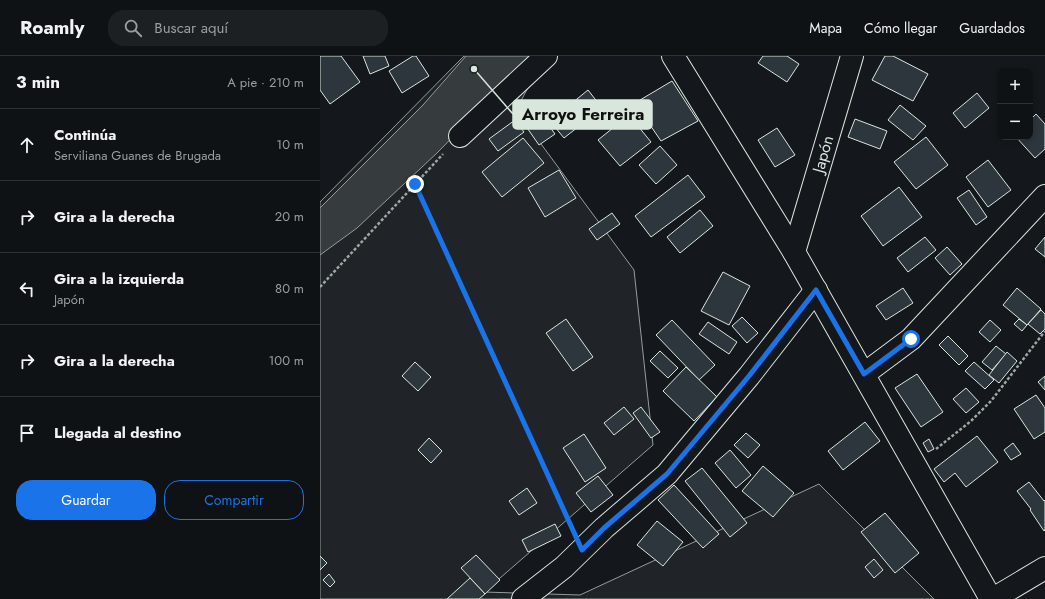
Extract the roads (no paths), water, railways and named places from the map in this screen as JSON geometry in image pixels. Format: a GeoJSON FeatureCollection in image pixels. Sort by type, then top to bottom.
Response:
{"type":"FeatureCollection","features":[{"type":"Feature","properties":{"kind":"street"},"geometry":{"type":"LineString","coordinates":[[460,136],[546,56]]}},
{"type":"Feature","properties":{"kind":"street"},"geometry":{"type":"LineString","coordinates":[[673,56],[794,252],[992,599],[1045,568]]}},
{"type":"Feature","properties":{"kind":"street","name":"Japón"},"geometry":{"type":"LineString","coordinates":[[794,252],[852,56]]}},
{"type":"Feature","properties":{"kind":"street"},"geometry":{"type":"LineString","coordinates":[[864,374],[911,339],[1045,196]]}},
{"type":"Feature","properties":{"kind":"street"},"geometry":{"type":"LineString","coordinates":[[523,599],[564,567],[604,528],[667,474],[749,376],[816,290]]}},
{"type":"Feature","properties":{"kind":"place","name":"Arroyo Ferreira"},"geometry":{"type":"Point","coordinates":[474,69]}}]}
